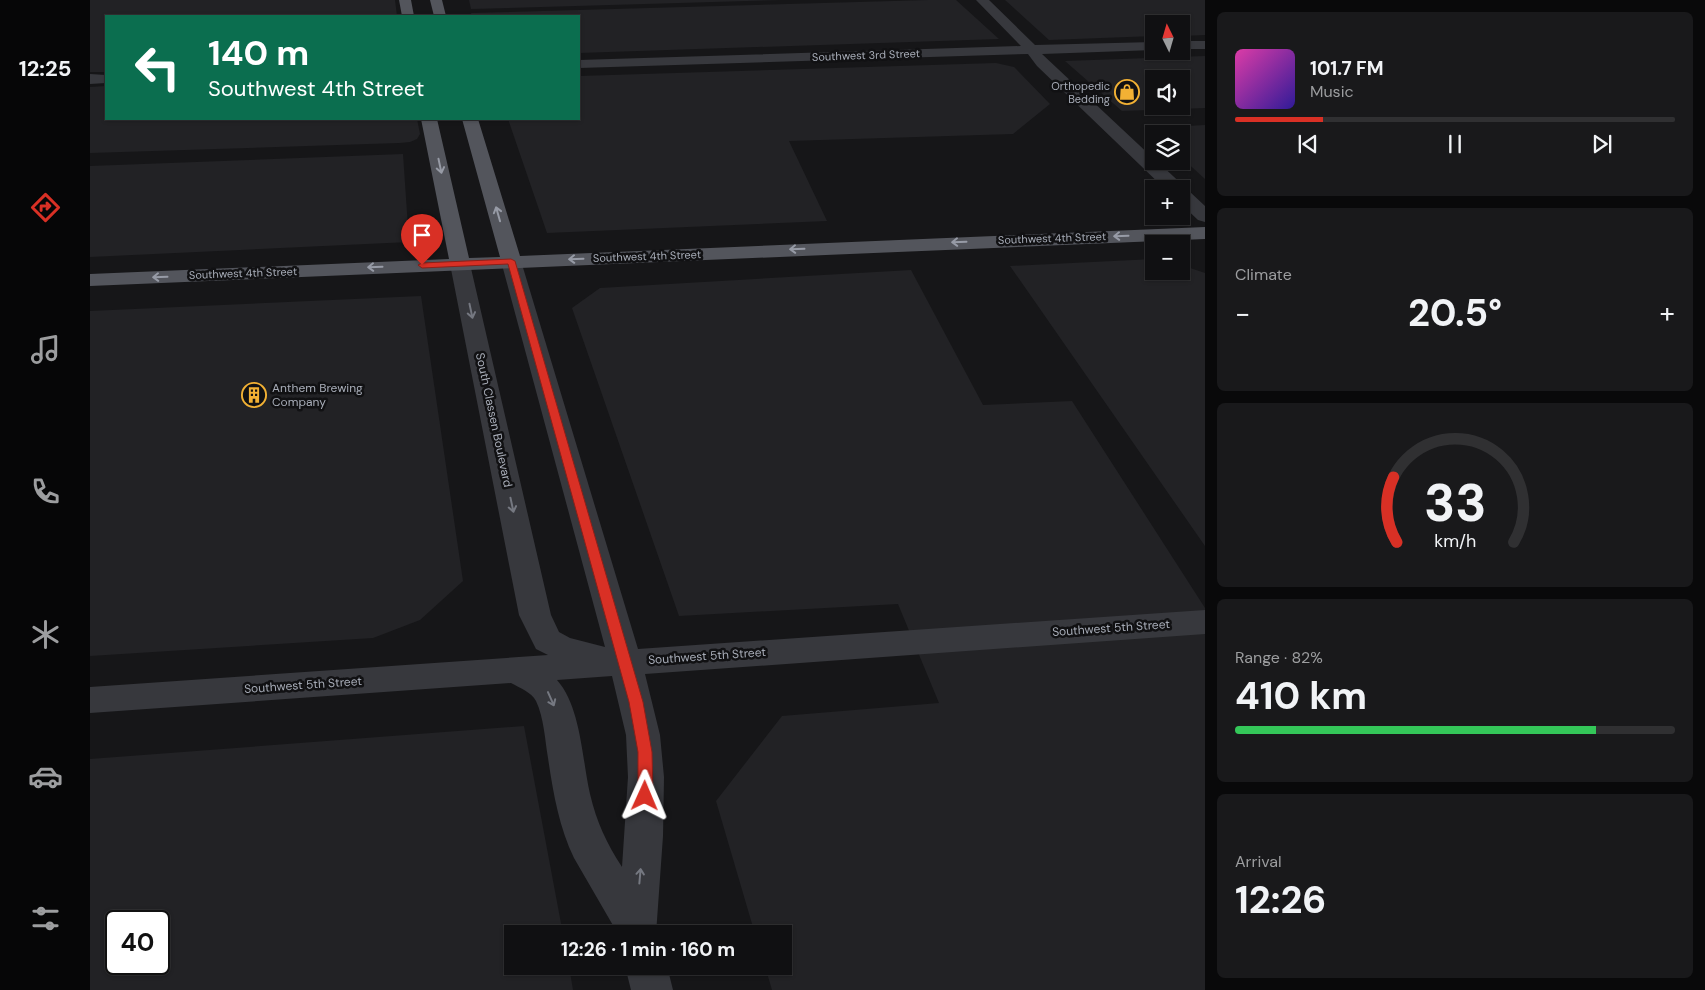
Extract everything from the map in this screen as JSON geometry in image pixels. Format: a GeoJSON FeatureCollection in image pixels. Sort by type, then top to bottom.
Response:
{"type":"FeatureCollection","features":[{"type":"Feature","properties":{"kind":"main road"},"geometry":{"type":"LineString","coordinates":[[405,0],[408,15]]}},
{"type":"Feature","properties":{"kind":"main road"},"geometry":{"type":"LineString","coordinates":[[436,0],[440,15]]}},
{"type":"Feature","properties":{"kind":"main road","name":"South Classen Boulevard"},"geometry":{"type":"LineString","coordinates":[[429,120],[460,264]]}},
{"type":"Feature","properties":{"kind":"main road"},"geometry":{"type":"LineString","coordinates":[[470,120],[511,261]]}},
{"type":"Feature","properties":{"kind":"main road","name":"Southwest 4th Street"},"geometry":{"type":"LineString","coordinates":[[90,280],[1205,232]]}},
{"type":"Feature","properties":{"kind":"street"},"geometry":{"type":"LineString","coordinates":[[982,0],[1058,78],[1166,180]]}},
{"type":"Feature","properties":{"kind":"street"},"geometry":{"type":"LineString","coordinates":[[1190,45],[1205,45]]}},
{"type":"Feature","properties":{"kind":"street","name":"Southwest 3rd Street"},"geometry":{"type":"LineString","coordinates":[[580,64],[1145,46]]}},
{"type":"Feature","properties":{"kind":"street"},"geometry":{"type":"LineString","coordinates":[[90,79],[105,79]]}},
{"type":"Feature","properties":{"kind":"street"},"geometry":{"type":"LineString","coordinates":[[1190,202],[1205,216]]}},
{"type":"Feature","properties":{"kind":"street"},"geometry":{"type":"LineString","coordinates":[[511,261],[625,662],[643,735],[646,777],[637,925]]}},
{"type":"Feature","properties":{"kind":"street","name":"South Classen Boulevard"},"geometry":{"type":"LineString","coordinates":[[460,264],[535,615],[547,640],[562,648],[588,656],[625,662]]}},
{"type":"Feature","properties":{"kind":"street","name":"Southwest 5th Street"},"geometry":{"type":"LineString","coordinates":[[90,700],[1205,622]]}},
{"type":"Feature","properties":{"kind":"street"},"geometry":{"type":"LineString","coordinates":[[515,670],[540,683],[551,696],[560,727],[572,795],[587,846],[635,925]]}},
{"type":"Feature","properties":{"kind":"street"},"geometry":{"type":"LineString","coordinates":[[648,975],[652,990]]}},
{"type":"Feature","properties":{"kind":"shaded area"},"geometry":{"type":"Polygon","coordinates":[[[90,0],[395,0],[397,15],[105,15],[105,72],[90,72],[90,0]]]}},
{"type":"Feature","properties":{"kind":"shaded area"},"geometry":{"type":"Polygon","coordinates":[[[469,0],[783,0],[471,9],[469,0]]]}},
{"type":"Feature","properties":{"kind":"shaded area"},"geometry":{"type":"Polygon","coordinates":[[[956,0],[999,39],[580,53],[580,15],[472,15],[471,13],[956,0]]]}},
{"type":"Feature","properties":{"kind":"shaded area"},"geometry":{"type":"Polygon","coordinates":[[[1005,0],[1205,0],[1205,35],[1190,36],[1190,15],[1145,15],[1145,36],[1049,40],[1005,0]]]}},
{"type":"Feature","properties":{"kind":"shaded area","name":"Orthopedic Bedding"},"geometry":{"type":"Polygon","coordinates":[[[1205,56],[1205,108],[1190,109],[1190,70],[1145,70],[1145,110],[1122,111],[1065,61],[1145,58],[1145,60],[1190,60],[1190,57],[1205,56]]]}},
{"type":"Feature","properties":{"kind":"shaded area"},"geometry":{"type":"Polygon","coordinates":[[[996,63],[1014,67],[1050,104],[1013,134],[789,141],[827,221],[547,233],[508,120],[580,120],[580,76],[996,63]]]}},
{"type":"Feature","properties":{"kind":"shaded area"},"geometry":{"type":"Polygon","coordinates":[[[105,86],[105,120],[417,120],[420,134],[417,139],[410,142],[399,143],[90,153],[90,87],[105,86]]]}},
{"type":"Feature","properties":{"kind":"shaded area"},"geometry":{"type":"Polygon","coordinates":[[[1205,125],[1205,179],[1190,165],[1190,126],[1205,125]]]}},
{"type":"Feature","properties":{"kind":"shaded area"},"geometry":{"type":"Polygon","coordinates":[[[403,154],[409,242],[90,257],[90,166],[403,154]]]}},
{"type":"Feature","properties":{"kind":"shaded area"},"geometry":{"type":"Polygon","coordinates":[[[1145,259],[1145,280],[1190,280],[1190,268],[1205,273],[1205,546],[1010,266],[1145,259]]]}},
{"type":"Feature","properties":{"kind":"shaded area"},"geometry":{"type":"Polygon","coordinates":[[[911,270],[983,405],[1072,401],[1205,608],[1205,990],[772,990],[768,975],[792,975],[792,925],[752,925],[716,801],[782,716],[939,703],[898,604],[679,616],[572,308],[600,288],[911,270]]]}},
{"type":"Feature","properties":{"kind":"shaded area"},"geometry":{"type":"Polygon","coordinates":[[[421,296],[463,581],[420,620],[373,638],[90,656],[90,311],[421,296]]]}},
{"type":"Feature","properties":{"kind":"shaded area"},"geometry":{"type":"Polygon","coordinates":[[[524,726],[561,925],[504,925],[504,975],[570,975],[573,990],[90,990],[90,759],[524,726]]]}},
{"type":"Feature","properties":{"kind":"place","name":"Orthopedic Bedding"},"geometry":{"type":"Point","coordinates":[1127,92]}},
{"type":"Feature","properties":{"kind":"place","name":"Anthem Brewing Company"},"geometry":{"type":"Point","coordinates":[254,395]}},
{"type":"Feature","properties":{"kind":"route"},"geometry":{"type":"LineString","coordinates":[[422,265],[511,261],[636,702],[645,752],[645,796]]}}]}
